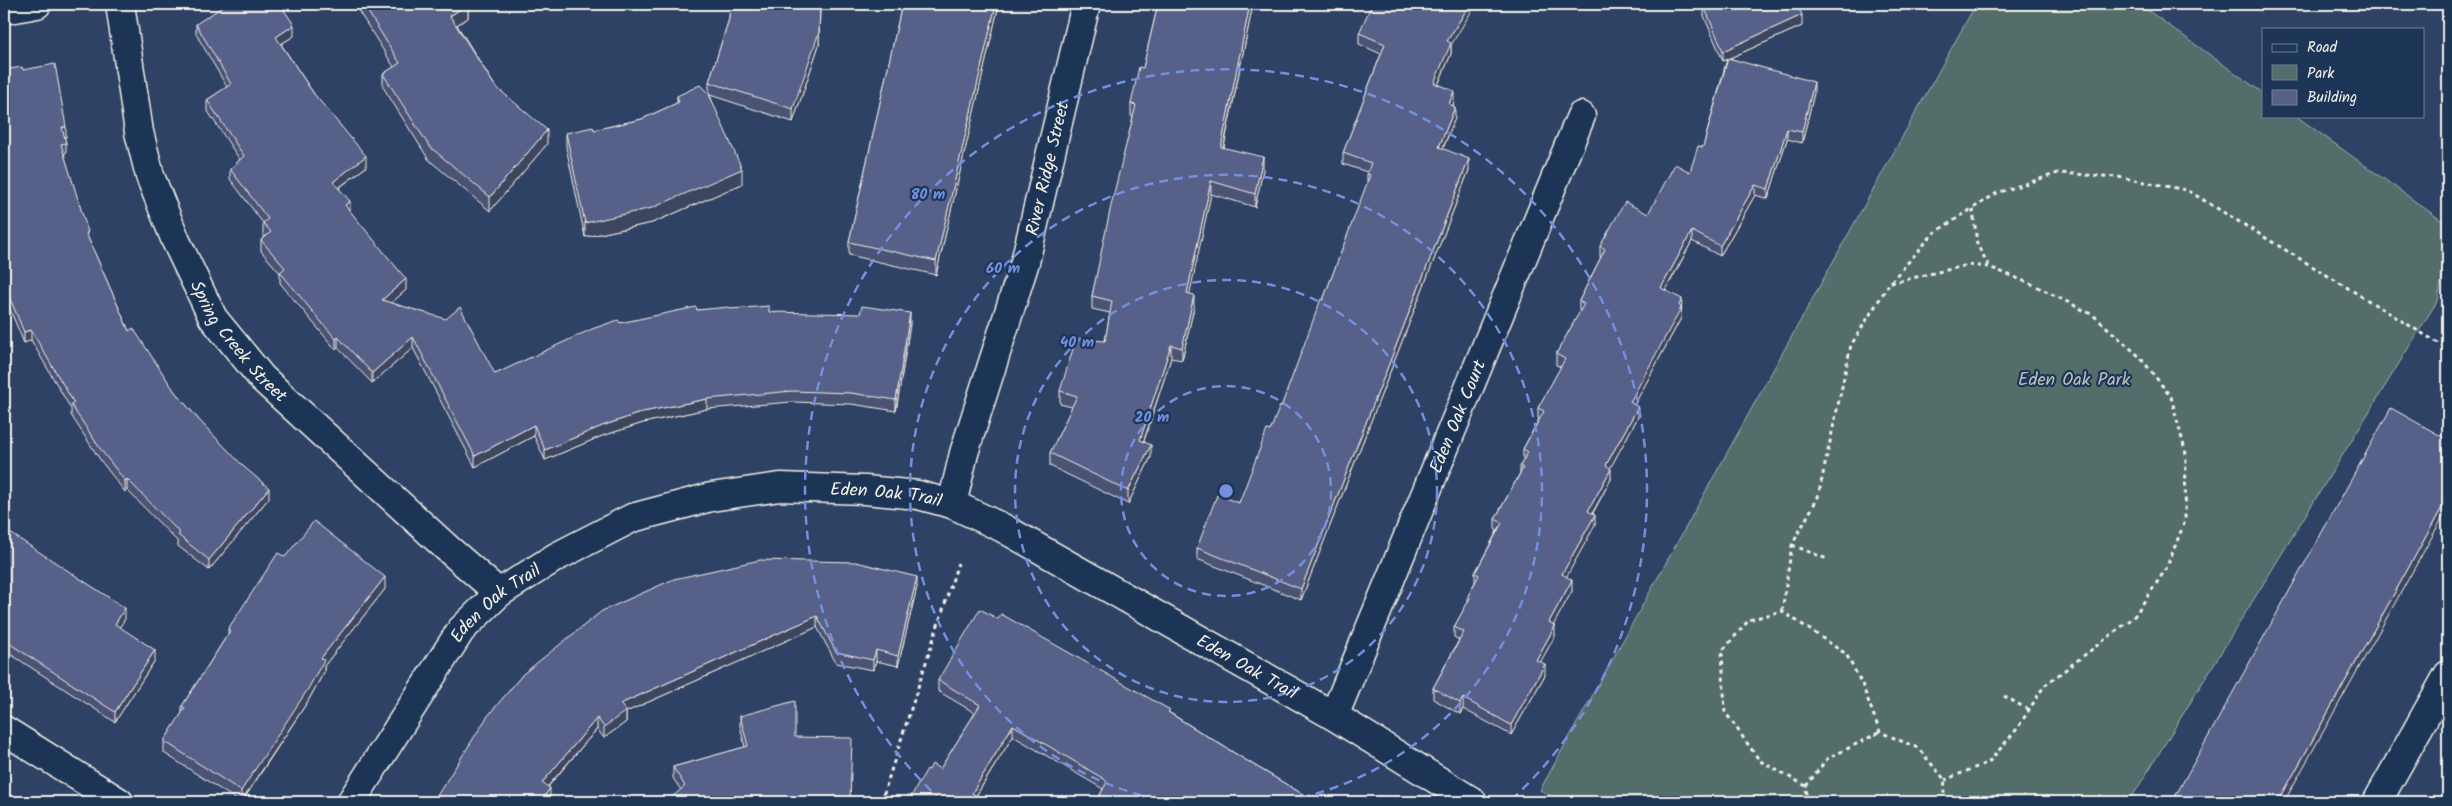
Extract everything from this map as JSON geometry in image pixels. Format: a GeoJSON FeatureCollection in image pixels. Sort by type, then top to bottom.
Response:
{"type":"FeatureCollection","features":[{"type":"Feature","properties":{"kind":"street"},"geometry":{"type":"LineString","coordinates":[[4,10],[37,4]]}},
{"type":"Feature","properties":{"kind":"street","name":"Spring Creek Street"},"geometry":{"type":"LineString","coordinates":[[120,4],[139,132],[150,176],[176,241],[213,318],[262,378],[447,548],[500,593]]}},
{"type":"Feature","properties":{"kind":"street","name":"River Ridge Street"},"geometry":{"type":"LineString","coordinates":[[952,504],[964,453],[1025,262],[1086,4]]}},
{"type":"Feature","properties":{"kind":"street","name":"Eden Oak Court"},"geometry":{"type":"LineString","coordinates":[[1334,716],[1581,116]]}},
{"type":"Feature","properties":{"kind":"street","name":"Eden Oak Trail"},"geometry":{"type":"LineString","coordinates":[[351,802],[460,630],[500,593],[556,557],[632,518],[711,497],[780,487],[865,490],[918,495],[952,504],[1003,528],[1334,716],[1473,802]]}},
{"type":"Feature","properties":{"kind":"street"},"geometry":{"type":"LineString","coordinates":[[2377,802],[2448,675]]}},
{"type":"Feature","properties":{"kind":"street"},"geometry":{"type":"LineString","coordinates":[[4,730],[118,802]]}},
{"type":"Feature","properties":{"kind":"path"},"geometry":{"type":"LineString","coordinates":[[1782,612],[1792,546],[1818,497],[1851,345],[1889,284],[1934,233],[1997,193],[2058,173],[2118,177],[2186,190],[2448,348]]}},
{"type":"Feature","properties":{"kind":"path"},"geometry":{"type":"LineString","coordinates":[[1973,209],[1977,244],[1989,267]]}},
{"type":"Feature","properties":{"kind":"path"},"geometry":{"type":"LineString","coordinates":[[1889,284],[1968,265],[1989,267],[2034,285],[2093,315],[2140,357],[2171,397],[2186,454],[2185,521],[2166,568],[2133,618],[2044,686],[2016,729],[1989,762],[1945,780]]}},
{"type":"Feature","properties":{"kind":"path"},"geometry":{"type":"LineString","coordinates":[[1792,546],[1827,559]]}},
{"type":"Feature","properties":{"kind":"path"},"geometry":{"type":"LineString","coordinates":[[882,802],[958,563]]}},
{"type":"Feature","properties":{"kind":"path"},"geometry":{"type":"LineString","coordinates":[[1806,786],[1760,760],[1725,712],[1722,651],[1749,620],[1782,612],[1846,654],[1862,684],[1880,732],[1918,748],[1945,780],[1943,802]]}},
{"type":"Feature","properties":{"kind":"path"},"geometry":{"type":"LineString","coordinates":[[2004,696],[2029,710]]}},
{"type":"Feature","properties":{"kind":"path"},"geometry":{"type":"LineString","coordinates":[[1807,802],[1806,786],[1827,759],[1880,732]]}},
{"type":"Feature","properties":{"kind":"green space","name":"Eden Oak Park"},"geometry":{"type":"Polygon","coordinates":[[[1976,4],[2139,4],[2262,92],[2262,118],[2299,118],[2448,225],[2448,240],[2438,300],[2129,802],[1562,802],[1540,790],[1976,4]]]}},
{"type":"Feature","properties":{"kind":"building"},"geometry":{"type":"Polygon","coordinates":[[[227,4],[280,4],[294,25],[276,37],[314,94],[366,156],[333,182],[350,201],[345,205],[406,279],[382,300],[446,319],[460,307],[495,374],[592,329],[618,320],[620,323],[696,307],[697,310],[769,306],[769,312],[860,314],[862,306],[910,313],[896,400],[851,393],[792,391],[707,399],[643,412],[602,426],[545,450],[534,425],[475,456],[413,337],[372,373],[338,337],[336,339],[317,317],[280,272],[285,268],[261,240],[271,232],[263,223],[268,219],[230,169],[244,156],[207,100],[231,84],[196,24],[227,4]]]}},
{"type":"Feature","properties":{"kind":"building"},"geometry":{"type":"Polygon","coordinates":[[[363,4],[468,4],[450,16],[495,86],[547,130],[490,197],[429,146],[383,74],[400,63],[363,4]]]}},
{"type":"Feature","properties":{"kind":"building"},"geometry":{"type":"Polygon","coordinates":[[[730,4],[820,4],[819,32],[793,109],[709,82],[729,19],[730,4]]]}},
{"type":"Feature","properties":{"kind":"building"},"geometry":{"type":"Polygon","coordinates":[[[902,4],[996,4],[936,261],[849,242],[902,4]]]}},
{"type":"Feature","properties":{"kind":"building"},"geometry":{"type":"Polygon","coordinates":[[[1158,4],[1250,4],[1221,147],[1263,157],[1255,194],[1211,181],[1187,293],[1194,295],[1182,348],[1171,345],[1140,440],[1151,445],[1128,491],[1050,453],[1077,396],[1060,391],[1076,339],[1105,341],[1112,301],[1092,296],[1112,201],[1136,105],[1131,104],[1139,67],[1143,68],[1158,4]]]}},
{"type":"Feature","properties":{"kind":"building"},"geometry":{"type":"Polygon","coordinates":[[[1372,4],[1470,4],[1447,41],[1451,43],[1434,83],[1454,91],[1449,104],[1455,107],[1439,147],[1469,159],[1301,589],[1197,548],[1217,495],[1239,503],[1267,430],[1270,431],[1281,407],[1370,175],[1367,174],[1371,163],[1343,153],[1385,44],[1359,33],[1372,4]]]}},
{"type":"Feature","properties":{"kind":"building"},"geometry":{"type":"Polygon","coordinates":[[[1709,4],[1797,4],[1802,15],[1723,51],[1704,6],[1709,4]]]}},
{"type":"Feature","properties":{"kind":"building"},"geometry":{"type":"Polygon","coordinates":[[[1728,58],[1814,82],[1802,132],[1787,129],[1768,189],[1755,185],[1720,246],[1692,231],[1661,288],[1682,299],[1679,305],[1681,308],[1630,402],[1638,407],[1606,465],[1611,469],[1588,511],[1595,515],[1562,574],[1572,580],[1549,622],[1555,626],[1536,660],[1545,664],[1511,725],[1463,698],[1460,703],[1433,688],[1464,632],[1454,627],[1470,598],[1468,596],[1479,575],[1475,573],[1502,523],[1495,519],[1523,468],[1520,466],[1528,452],[1523,449],[1544,411],[1538,408],[1565,359],[1556,354],[1584,304],[1579,301],[1605,249],[1600,246],[1625,202],[1648,214],[1675,164],[1690,172],[1698,146],[1703,147],[1728,58]]]}},
{"type":"Feature","properties":{"kind":"building"},"geometry":{"type":"Polygon","coordinates":[[[55,64],[66,127],[62,127],[66,143],[61,144],[88,232],[86,233],[129,331],[133,328],[175,392],[199,420],[244,467],[269,488],[209,560],[178,535],[180,533],[127,479],[125,481],[101,450],[71,405],[74,403],[31,330],[24,332],[4,284],[4,274],[8,272],[4,258],[4,70],[22,67],[23,70],[55,64]]]}},
{"type":"Feature","properties":{"kind":"building"},"geometry":{"type":"Polygon","coordinates":[[[700,85],[709,94],[742,169],[652,208],[585,223],[566,133],[593,127],[594,130],[642,119],[679,102],[677,96],[700,85]]]}},
{"type":"Feature","properties":{"kind":"building"},"geometry":{"type":"Polygon","coordinates":[[[2391,408],[2448,440],[2448,497],[2278,802],[2172,802],[2391,408]]]}},
{"type":"Feature","properties":{"kind":"building"},"geometry":{"type":"Polygon","coordinates":[[[4,513],[10,517],[4,526],[4,513]]]}},
{"type":"Feature","properties":{"kind":"building"},"geometry":{"type":"Polygon","coordinates":[[[314,521],[385,577],[321,658],[324,660],[308,689],[241,791],[164,741],[185,708],[182,706],[230,631],[228,629],[278,553],[285,557],[314,521]]]}},
{"type":"Feature","properties":{"kind":"building"},"geometry":{"type":"Polygon","coordinates":[[[4,529],[125,608],[115,624],[155,650],[115,712],[4,640],[4,529]]]}},
{"type":"Feature","properties":{"kind":"building"},"geometry":{"type":"Polygon","coordinates":[[[760,560],[856,562],[917,577],[898,656],[876,650],[873,660],[836,652],[817,616],[620,704],[626,711],[604,727],[597,718],[542,783],[550,788],[541,802],[433,802],[487,717],[523,674],[602,611],[674,579],[760,560]]]}},
{"type":"Feature","properties":{"kind":"building"},"geometry":{"type":"Polygon","coordinates":[[[980,609],[998,619],[1001,614],[1170,710],[1168,712],[1316,802],[1113,802],[1100,795],[1107,782],[1104,779],[1013,725],[972,793],[987,802],[908,802],[927,769],[929,770],[932,764],[940,769],[980,705],[938,680],[980,609]]]}},
{"type":"Feature","properties":{"kind":"building"},"geometry":{"type":"Polygon","coordinates":[[[795,701],[795,737],[852,738],[850,802],[666,802],[685,786],[673,767],[748,746],[740,716],[795,701]]]}}]}
